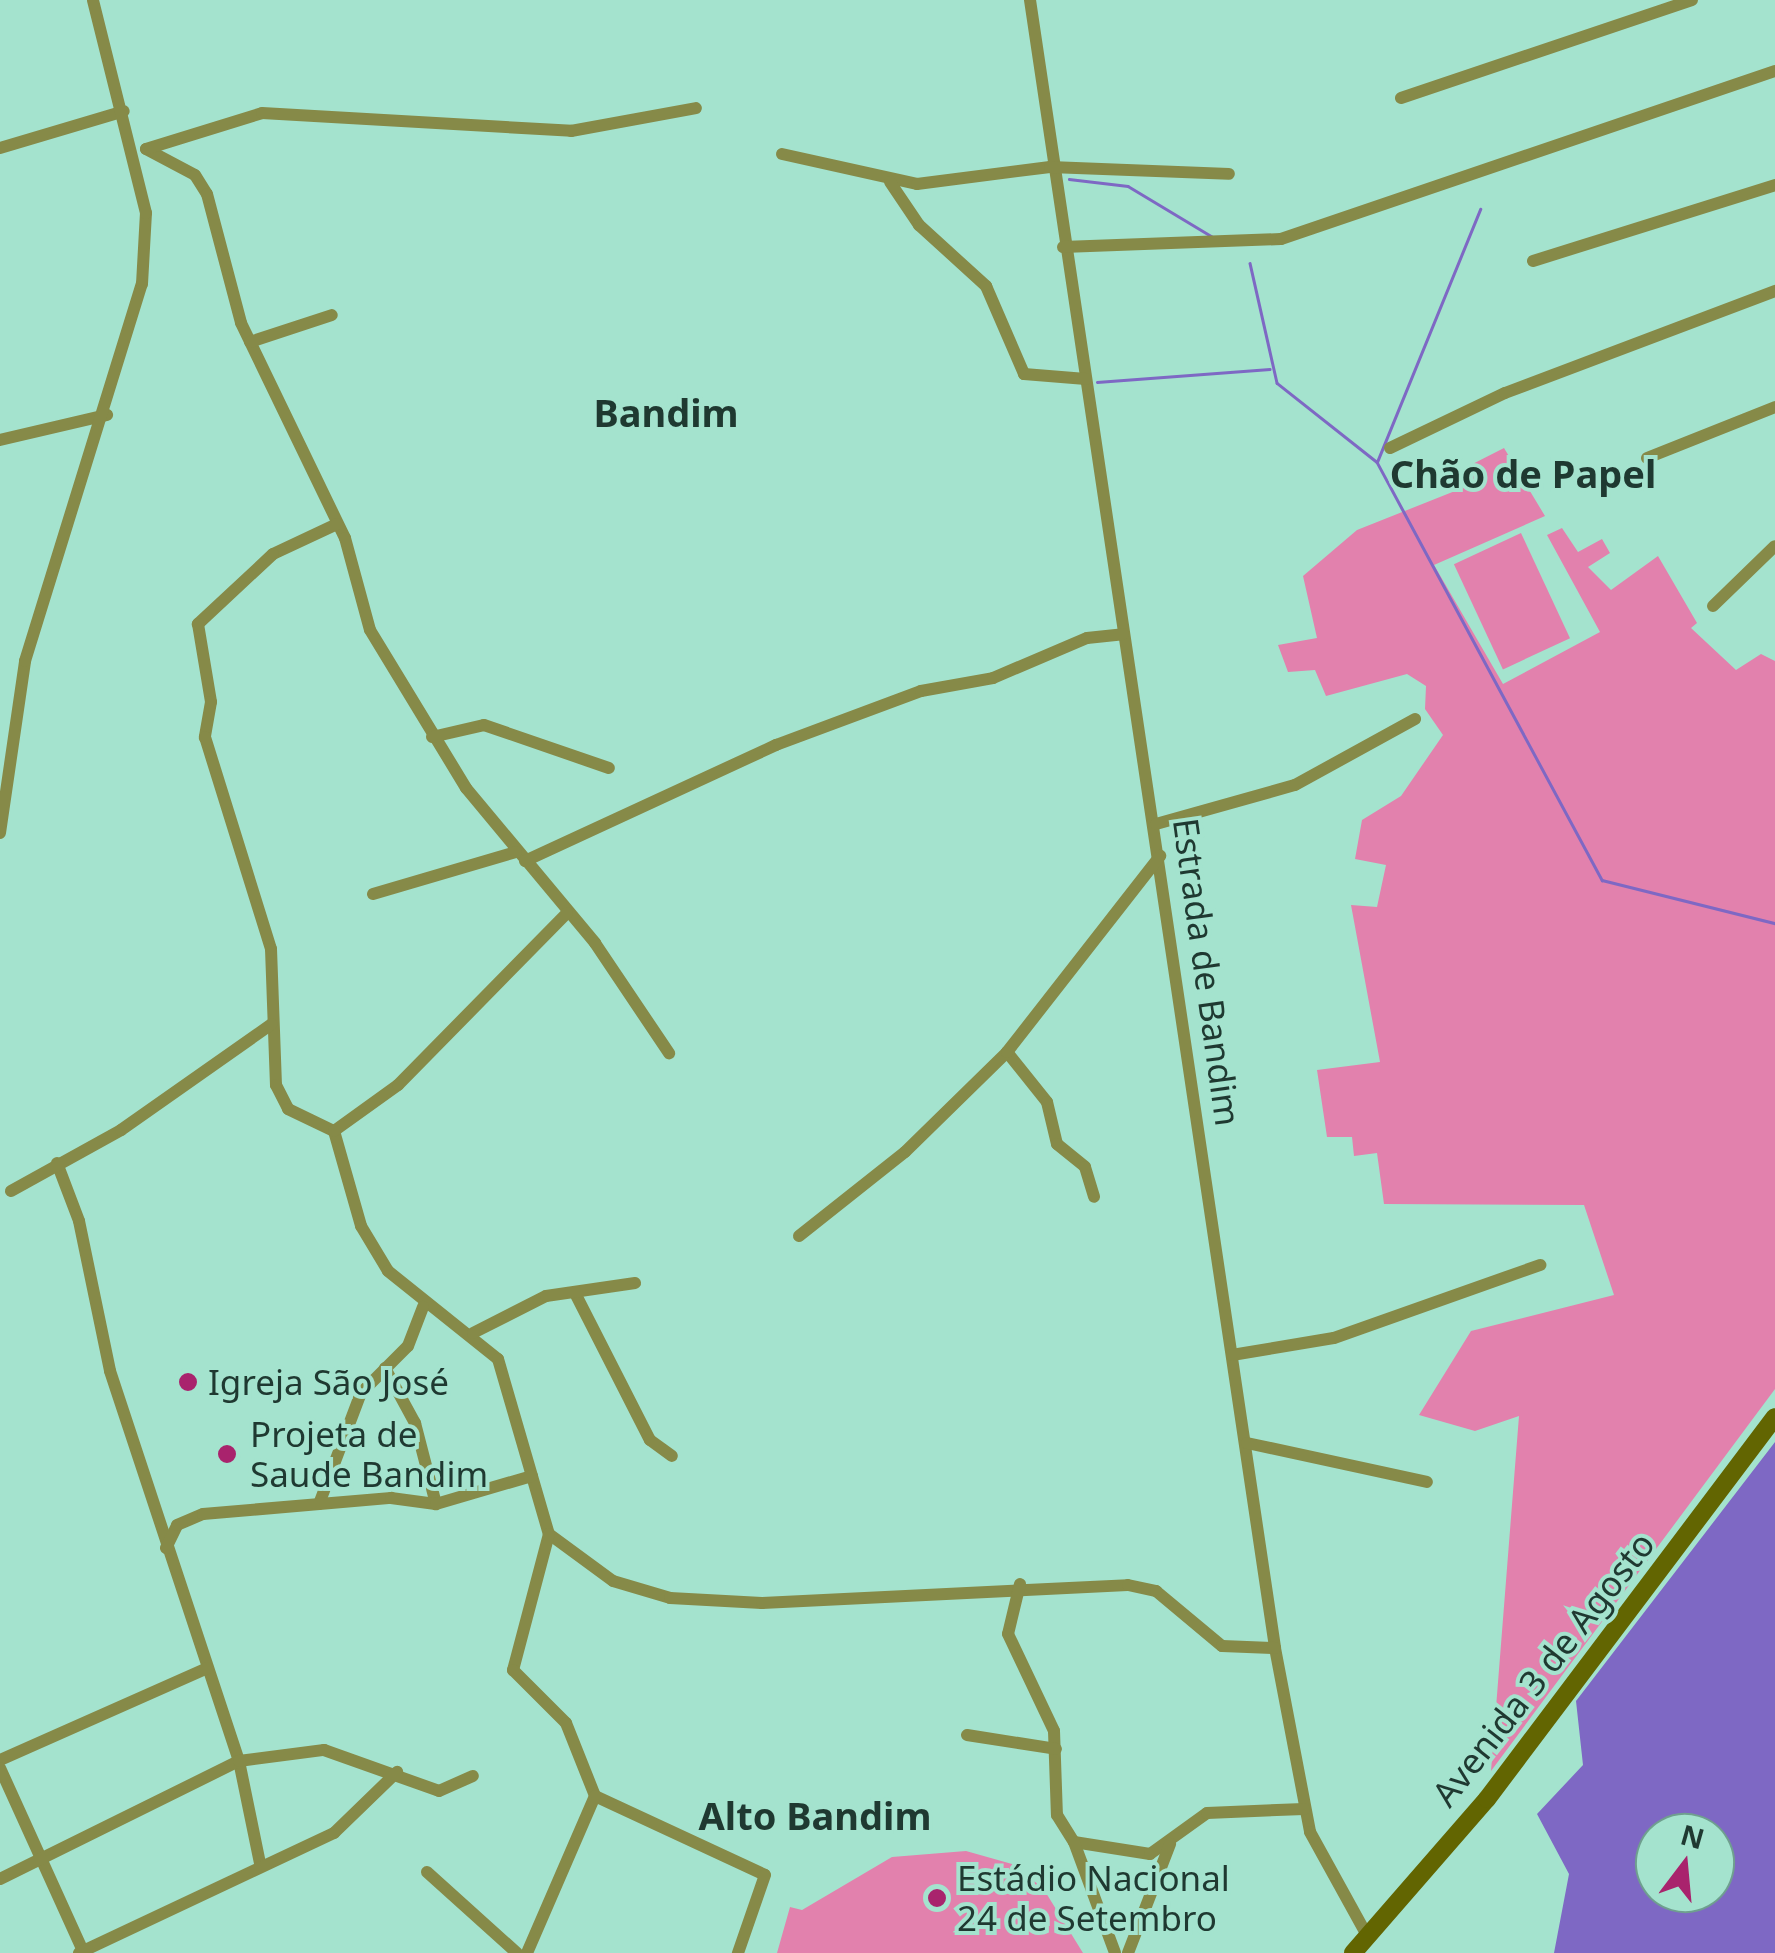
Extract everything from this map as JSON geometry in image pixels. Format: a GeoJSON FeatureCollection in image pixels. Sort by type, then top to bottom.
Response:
{"type":"FeatureCollection","features":[{"type":"Feature","properties":{"kind":"street"},"geometry":{"type":"LineString","coordinates":[[0,833],[25,662],[107,415],[142,284],[146,212],[140,151],[124,111],[92,0]]}},
{"type":"Feature","properties":{"kind":"street","name":"Estrada de Bandim"},"geometry":{"type":"LineString","coordinates":[[1030,0],[1050,167],[1156,824],[1275,1648],[1304,1809],[1368,1937]]}},
{"type":"Feature","properties":{"kind":"street"},"geometry":{"type":"LineString","coordinates":[[1401,98],[1692,0]]}},
{"type":"Feature","properties":{"kind":"street"},"geometry":{"type":"LineString","coordinates":[[1063,247],[1280,239],[1775,71]]}},
{"type":"Feature","properties":{"kind":"street"},"geometry":{"type":"LineString","coordinates":[[140,151],[262,113],[571,132],[696,108]]}},
{"type":"Feature","properties":{"kind":"street"},"geometry":{"type":"LineString","coordinates":[[0,148],[124,111]]}},
{"type":"Feature","properties":{"kind":"street"},"geometry":{"type":"LineString","coordinates":[[140,151],[200,179],[250,342],[337,524],[370,630],[432,737],[520,856],[568,913],[669,1053]]}},
{"type":"Feature","properties":{"kind":"street"},"geometry":{"type":"LineString","coordinates":[[782,154],[890,182],[1050,167],[1229,174]]}},
{"type":"Feature","properties":{"kind":"street"},"geometry":{"type":"LineString","coordinates":[[890,182],[919,225],[986,286],[1024,374],[1086,379]]}},
{"type":"Feature","properties":{"kind":"street"},"geometry":{"type":"LineString","coordinates":[[1533,260],[1775,185]]}},
{"type":"Feature","properties":{"kind":"street"},"geometry":{"type":"LineString","coordinates":[[1390,448],[1505,393],[1775,291]]}},
{"type":"Feature","properties":{"kind":"street"},"geometry":{"type":"LineString","coordinates":[[250,342],[332,314]]}},
{"type":"Feature","properties":{"kind":"street"},"geometry":{"type":"LineString","coordinates":[[1647,458],[1775,407]]}},
{"type":"Feature","properties":{"kind":"street"},"geometry":{"type":"LineString","coordinates":[[0,440],[107,415]]}},
{"type":"Feature","properties":{"kind":"street"},"geometry":{"type":"LineString","coordinates":[[337,524],[273,554],[198,624],[211,702],[205,737],[265,914],[280,1098],[334,1132],[372,1250],[423,1307],[474,1332],[498,1359],[548,1534],[514,1670],[566,1722],[595,1796],[762,1872],[738,1953]]}},
{"type":"Feature","properties":{"kind":"street"},"geometry":{"type":"LineString","coordinates":[[1713,606],[1775,546]]}},
{"type":"Feature","properties":{"kind":"street"},"geometry":{"type":"LineString","coordinates":[[372,894],[520,856],[776,744],[921,692],[993,678],[1086,638],[1123,634]]}},
{"type":"Feature","properties":{"kind":"street"},"geometry":{"type":"LineString","coordinates":[[1156,824],[1295,785],[1414,719]]}},
{"type":"Feature","properties":{"kind":"street"},"geometry":{"type":"LineString","coordinates":[[432,737],[484,726],[610,768]]}},
{"type":"Feature","properties":{"kind":"street"},"geometry":{"type":"LineString","coordinates":[[799,1236],[906,1152],[1008,1052],[1160,856]]}},
{"type":"Feature","properties":{"kind":"street"},"geometry":{"type":"LineString","coordinates":[[334,1132],[398,1085],[568,913]]}},
{"type":"Feature","properties":{"kind":"street"},"geometry":{"type":"LineString","coordinates":[[11,1191],[134,1122],[272,1024]]}},
{"type":"Feature","properties":{"kind":"street"},"geometry":{"type":"LineString","coordinates":[[1008,1052],[1047,1102],[1057,1144],[1085,1167],[1094,1197]]}},
{"type":"Feature","properties":{"kind":"street"},"geometry":{"type":"LineString","coordinates":[[56,1163],[166,1548],[239,1760],[260,1862]]}},
{"type":"Feature","properties":{"kind":"street"},"geometry":{"type":"LineString","coordinates":[[1232,1355],[1360,1330],[1540,1265]]}},
{"type":"Feature","properties":{"kind":"street"},"geometry":{"type":"LineString","coordinates":[[474,1332],[524,1304],[635,1283]]}},
{"type":"Feature","properties":{"kind":"street"},"geometry":{"type":"LineString","coordinates":[[575,1293],[650,1440],[672,1456]]}},
{"type":"Feature","properties":{"kind":"street"},"geometry":{"type":"LineString","coordinates":[[319,1504],[361,1393],[408,1346],[423,1307]]}},
{"type":"Feature","properties":{"kind":"street"},"geometry":{"type":"LineString","coordinates":[[385,1368],[415,1423],[436,1504]]}},
{"type":"Feature","properties":{"kind":"street","name":"Avenida 3 de Agosto"},"geometry":{"type":"LineString","coordinates":[[1353,1953],[1486,1798],[1775,1417]]}},
{"type":"Feature","properties":{"kind":"street"},"geometry":{"type":"LineString","coordinates":[[1247,1442],[1427,1482]]}},
{"type":"Feature","properties":{"kind":"street"},"geometry":{"type":"LineString","coordinates":[[166,1548],[186,1518],[319,1504],[436,1504],[532,1476]]}},
{"type":"Feature","properties":{"kind":"street"},"geometry":{"type":"LineString","coordinates":[[548,1534],[613,1582],[670,1598],[762,1603],[1020,1584],[1146,1587],[1222,1646],[1275,1648]]}},
{"type":"Feature","properties":{"kind":"street"},"geometry":{"type":"LineString","coordinates":[[1020,1584],[1008,1634],[1056,1749],[1057,1814],[1074,1842],[1115,1953]]}},
{"type":"Feature","properties":{"kind":"street"},"geometry":{"type":"LineString","coordinates":[[0,1760],[208,1668]]}},
{"type":"Feature","properties":{"kind":"street"},"geometry":{"type":"LineString","coordinates":[[967,1735],[1056,1749]]}},
{"type":"Feature","properties":{"kind":"street"},"geometry":{"type":"LineString","coordinates":[[0,1879],[239,1760],[324,1750],[397,1772],[439,1790],[473,1776]]}},
{"type":"Feature","properties":{"kind":"street"},"geometry":{"type":"LineString","coordinates":[[0,1768],[82,1952],[260,1862],[355,1820],[397,1772]]}},
{"type":"Feature","properties":{"kind":"street"},"geometry":{"type":"LineString","coordinates":[[527,1953],[595,1796]]}},
{"type":"Feature","properties":{"kind":"street"},"geometry":{"type":"LineString","coordinates":[[1074,1842],[1150,1854],[1172,1842],[1207,1813],[1304,1809]]}},
{"type":"Feature","properties":{"kind":"street"},"geometry":{"type":"LineString","coordinates":[[1128,1953],[1172,1842]]}},
{"type":"Feature","properties":{"kind":"street"},"geometry":{"type":"LineString","coordinates":[[427,1872],[518,1953]]}},
{"type":"Feature","properties":{"kind":"shaded area"},"geometry":{"type":"Polygon","coordinates":[[[1504,448],[1545,516],[1434,565],[1503,684],[1600,632],[1547,535],[1562,528],[1578,552],[1602,539],[1610,553],[1588,567],[1611,590],[1658,556],[1697,623],[1691,628],[1736,670],[1761,654],[1775,661],[1775,1389],[1491,1771],[1519,1416],[1475,1431],[1419,1415],[1471,1331],[1614,1295],[1584,1205],[1384,1204],[1377,1153],[1354,1156],[1352,1137],[1327,1137],[1317,1070],[1380,1062],[1351,905],[1377,907],[1386,865],[1355,859],[1362,820],[1401,796],[1443,735],[1425,709],[1426,686],[1407,674],[1326,696],[1315,670],[1288,672],[1278,645],[1317,638],[1303,576],[1357,530],[1455,491],[1447,477],[1504,448]]]}},
{"type":"Feature","properties":{"kind":"shaded area"},"geometry":{"type":"Polygon","coordinates":[[[1521,533],[1570,638],[1503,669],[1454,564],[1521,533]]]}},
{"type":"Feature","properties":{"kind":"shaded area"},"geometry":{"type":"Polygon","coordinates":[[[1775,1442],[1775,1953],[1554,1953],[1569,1874],[1537,1814],[1583,1765],[1576,1701],[1775,1442]]]}},
{"type":"Feature","properties":{"kind":"shaded area","name":"Estádio Nacional 24 de Setembro"},"geometry":{"type":"Polygon","coordinates":[[[966,1851],[1012,1864],[1043,1888],[1083,1953],[777,1953],[790,1907],[802,1910],[892,1857],[966,1851]]]}},
{"type":"Feature","properties":{"kind":"waterway"},"geometry":{"type":"LineString","coordinates":[[1069,179],[1128,186],[1213,237]]}},
{"type":"Feature","properties":{"kind":"waterway"},"geometry":{"type":"LineString","coordinates":[[1377,462],[1480,209]]}},
{"type":"Feature","properties":{"kind":"waterway"},"geometry":{"type":"LineString","coordinates":[[1250,263],[1277,383],[1377,462],[1602,880],[1775,923]]}},
{"type":"Feature","properties":{"kind":"waterway"},"geometry":{"type":"LineString","coordinates":[[1097,382],[1270,369]]}},
{"type":"Feature","properties":{"kind":"place","name":"Igreja São José"},"geometry":{"type":"Point","coordinates":[188,1382]}},
{"type":"Feature","properties":{"kind":"place","name":"Projeta de Saude Bandim"},"geometry":{"type":"Point","coordinates":[227,1454]}},
{"type":"Feature","properties":{"kind":"place","name":"Estádio Nacional 24 de Setembro"},"geometry":{"type":"Point","coordinates":[937,1898]}},
{"type":"Feature","properties":{"kind":"district","name":"Bandim"},"geometry":{"type":"Point","coordinates":[666,413]}},
{"type":"Feature","properties":{"kind":"district","name":"Chão de Papel"},"geometry":{"type":"Point","coordinates":[1523,474]}},
{"type":"Feature","properties":{"kind":"district","name":"Alto Bandim"},"geometry":{"type":"Point","coordinates":[815,1816]}}]}
